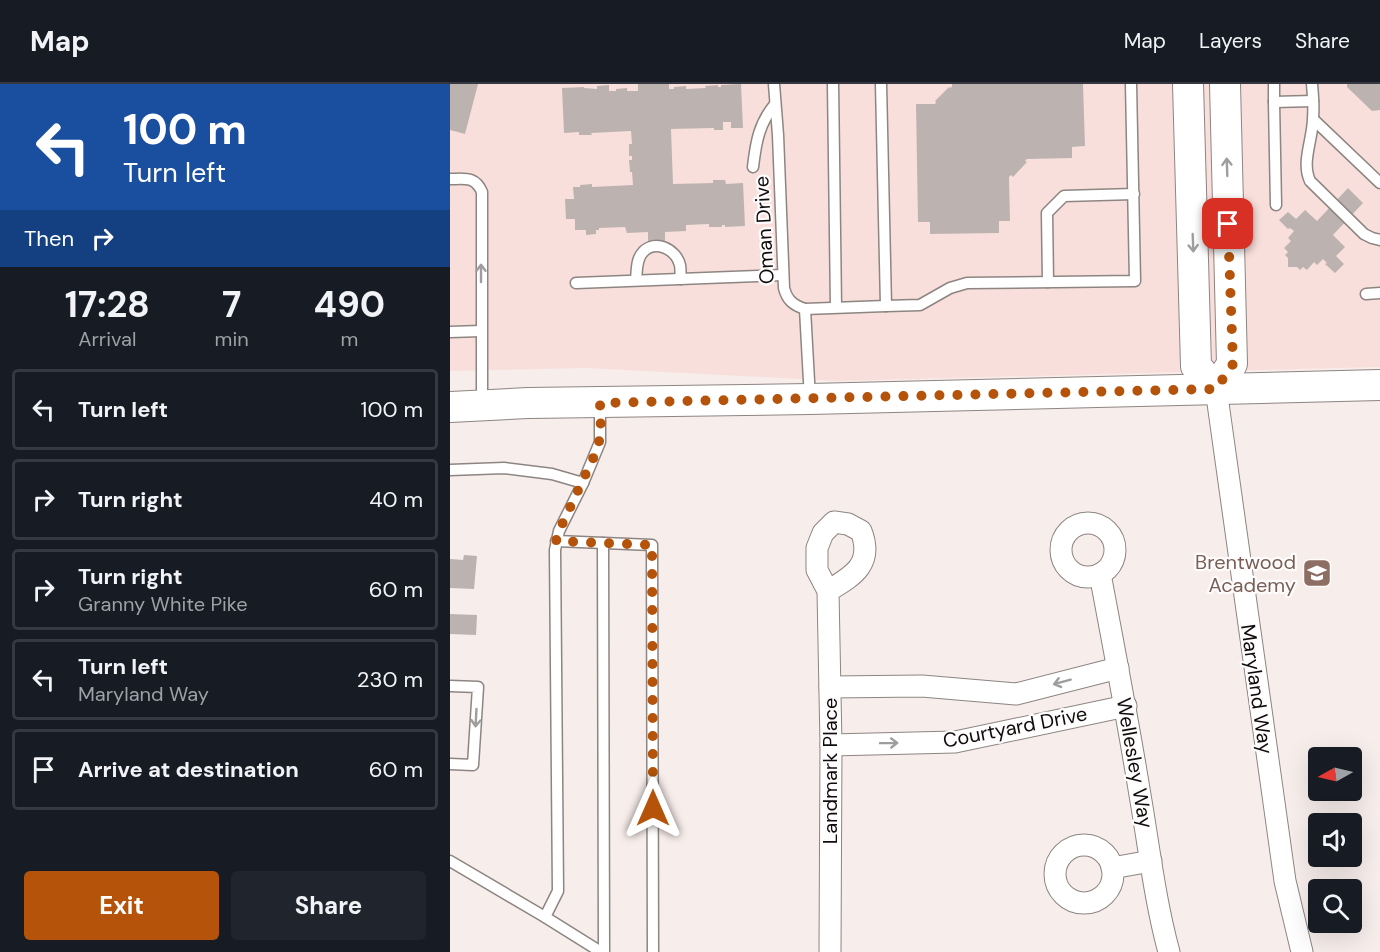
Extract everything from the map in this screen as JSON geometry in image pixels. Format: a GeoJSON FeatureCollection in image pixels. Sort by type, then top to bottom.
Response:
{"type":"FeatureCollection","features":[{"type":"Feature","properties":{"kind":"main road"},"geometry":{"type":"LineString","coordinates":[[1188,84],[1196,366],[1216,389]]}},
{"type":"Feature","properties":{"kind":"main road"},"geometry":{"type":"LineString","coordinates":[[1216,389],[1233,364],[1225,84]]}},
{"type":"Feature","properties":{"kind":"main road"},"geometry":{"type":"LineString","coordinates":[[450,407],[528,403],[810,399],[1380,385]]}},
{"type":"Feature","properties":{"kind":"street","name":"Maryland Way"},"geometry":{"type":"LineString","coordinates":[[1216,389],[1285,881],[1302,952]]}},
{"type":"Feature","properties":{"kind":"street","name":"Wellesley Way"},"geometry":{"type":"LineString","coordinates":[[1100,574],[1126,706],[1151,861],[1169,952]]}},
{"type":"Feature","properties":{"kind":"street","name":"Landmark Place"},"geometry":{"type":"LineString","coordinates":[[828,591],[831,745],[830,952]]}},
{"type":"Feature","properties":{"kind":"street","name":"Courtyard Drive"},"geometry":{"type":"LineString","coordinates":[[830,687],[922,686],[1016,694],[1118,668]]}},
{"type":"Feature","properties":{"kind":"street","name":"Courtyard Drive"},"geometry":{"type":"LineString","coordinates":[[831,745],[955,742],[1126,706]]}},
{"type":"Feature","properties":{"kind":"street"},"geometry":{"type":"LineString","coordinates":[[1112,868],[1151,861]]}},
{"type":"Feature","properties":{"kind":"lane","name":"Oman Drive"},"geometry":{"type":"LineString","coordinates":[[774,84],[784,288],[789,300],[805,309]]}},
{"type":"Feature","properties":{"kind":"lane"},"geometry":{"type":"LineString","coordinates":[[833,84],[836,307]]}},
{"type":"Feature","properties":{"kind":"lane"},"geometry":{"type":"LineString","coordinates":[[882,84],[886,306]]}},
{"type":"Feature","properties":{"kind":"lane"},"geometry":{"type":"LineString","coordinates":[[810,399],[805,309],[920,305],[950,288],[967,283],[1135,281],[1131,84]]}},
{"type":"Feature","properties":{"kind":"lane"},"geometry":{"type":"LineString","coordinates":[[1274,84],[1276,205]]}},
{"type":"Feature","properties":{"kind":"lane"},"geometry":{"type":"LineString","coordinates":[[1312,84],[1314,120],[1306,174],[1310,181],[1364,234],[1380,240]]}},
{"type":"Feature","properties":{"kind":"lane"},"geometry":{"type":"LineString","coordinates":[[1274,102],[1313,101]]}},
{"type":"Feature","properties":{"kind":"lane"},"geometry":{"type":"LineString","coordinates":[[753,167],[757,138],[766,116],[775,104]]}},
{"type":"Feature","properties":{"kind":"lane"},"geometry":{"type":"LineString","coordinates":[[1314,120],[1380,183]]}},
{"type":"Feature","properties":{"kind":"lane"},"geometry":{"type":"LineString","coordinates":[[450,179],[474,181],[480,186],[482,192],[482,405]]}},
{"type":"Feature","properties":{"kind":"lane"},"geometry":{"type":"LineString","coordinates":[[1048,282],[1047,213],[1064,196],[1134,194]]}},
{"type":"Feature","properties":{"kind":"lane"},"geometry":{"type":"LineString","coordinates":[[636,280],[641,255],[651,247],[657,246],[665,247],[676,256],[681,279]]}},
{"type":"Feature","properties":{"kind":"lane"},"geometry":{"type":"LineString","coordinates":[[576,283],[783,275]]}},
{"type":"Feature","properties":{"kind":"lane"},"geometry":{"type":"LineString","coordinates":[[1366,294],[1380,293]]}},
{"type":"Feature","properties":{"kind":"lane"},"geometry":{"type":"LineString","coordinates":[[450,332],[481,331]]}},
{"type":"Feature","properties":{"kind":"lane"},"geometry":{"type":"LineString","coordinates":[[546,917],[558,891],[556,541],[600,442],[600,403]]}},
{"type":"Feature","properties":{"kind":"lane"},"geometry":{"type":"LineString","coordinates":[[450,470],[504,468],[552,474],[583,483]]}},
{"type":"Feature","properties":{"kind":"lane"},"geometry":{"type":"LineString","coordinates":[[556,541],[652,545],[653,952]]}},
{"type":"Feature","properties":{"kind":"lane"},"geometry":{"type":"LineString","coordinates":[[603,543],[603,952]]}},
{"type":"Feature","properties":{"kind":"lane"},"geometry":{"type":"LineString","coordinates":[[450,686],[478,687],[473,765],[450,764]]}},
{"type":"Feature","properties":{"kind":"lane"},"geometry":{"type":"LineString","coordinates":[[450,861],[603,952]]}},
{"type":"Feature","properties":{"kind":"shaded area"},"geometry":{"type":"Polygon","coordinates":[[[450,84],[1380,84],[1380,367],[838,381],[586,368],[450,371],[450,84]]]}},
{"type":"Feature","properties":{"kind":"building"},"geometry":{"type":"Polygon","coordinates":[[[450,84],[478,84],[465,134],[450,130],[450,84]]]}},
{"type":"Feature","properties":{"kind":"building"},"geometry":{"type":"Polygon","coordinates":[[[638,84],[669,84],[669,89],[686,86],[686,89],[741,84],[743,128],[731,128],[731,122],[723,122],[723,130],[714,130],[714,128],[671,129],[673,184],[713,183],[713,180],[725,180],[726,184],[743,183],[745,226],[686,225],[686,231],[665,232],[665,241],[648,241],[648,232],[627,233],[625,227],[599,228],[596,234],[586,235],[586,230],[575,230],[575,219],[566,219],[565,199],[574,199],[573,187],[592,184],[592,187],[633,185],[629,160],[632,160],[632,156],[629,156],[629,144],[632,144],[631,131],[591,133],[592,135],[579,135],[579,132],[564,133],[562,88],[597,89],[597,86],[609,85],[609,91],[627,88],[627,91],[638,91],[638,84]]]}},
{"type":"Feature","properties":{"kind":"building"},"geometry":{"type":"Polygon","coordinates":[[[952,84],[1083,84],[1085,146],[1072,147],[1072,158],[1027,159],[1025,161],[1027,162],[1013,177],[1011,175],[1009,177],[1010,221],[999,221],[999,233],[930,234],[930,222],[918,222],[916,104],[935,104],[935,101],[949,87],[951,88],[952,84]]]}},
{"type":"Feature","properties":{"kind":"building"},"geometry":{"type":"Polygon","coordinates":[[[1347,84],[1380,84],[1380,110],[1372,111],[1347,87],[1347,84]]]}},
{"type":"Feature","properties":{"kind":"building"},"geometry":{"type":"Polygon","coordinates":[[[1348,188],[1363,203],[1333,235],[1345,247],[1336,256],[1344,264],[1335,273],[1323,259],[1317,265],[1314,262],[1307,270],[1303,267],[1300,270],[1297,267],[1288,267],[1288,258],[1285,255],[1288,252],[1284,248],[1291,241],[1288,238],[1294,231],[1288,229],[1279,220],[1288,212],[1296,219],[1305,210],[1317,221],[1348,188]]]}},
{"type":"Feature","properties":{"kind":"building"},"geometry":{"type":"Polygon","coordinates":[[[464,555],[477,556],[474,589],[450,588],[450,559],[463,560],[464,555]]]}},
{"type":"Feature","properties":{"kind":"building"},"geometry":{"type":"Polygon","coordinates":[[[450,614],[477,615],[476,635],[450,634],[450,614]]]}},
{"type":"Feature","properties":{"kind":"place","name":"Brentwood Academy"},"geometry":{"type":"Point","coordinates":[1317,573]}},
{"type":"Feature","properties":{"kind":"route"},"geometry":{"type":"LineString","coordinates":[[653,808],[652,545],[556,541],[600,442],[600,403],[1216,389],[1233,364],[1228,224]]}}]}
